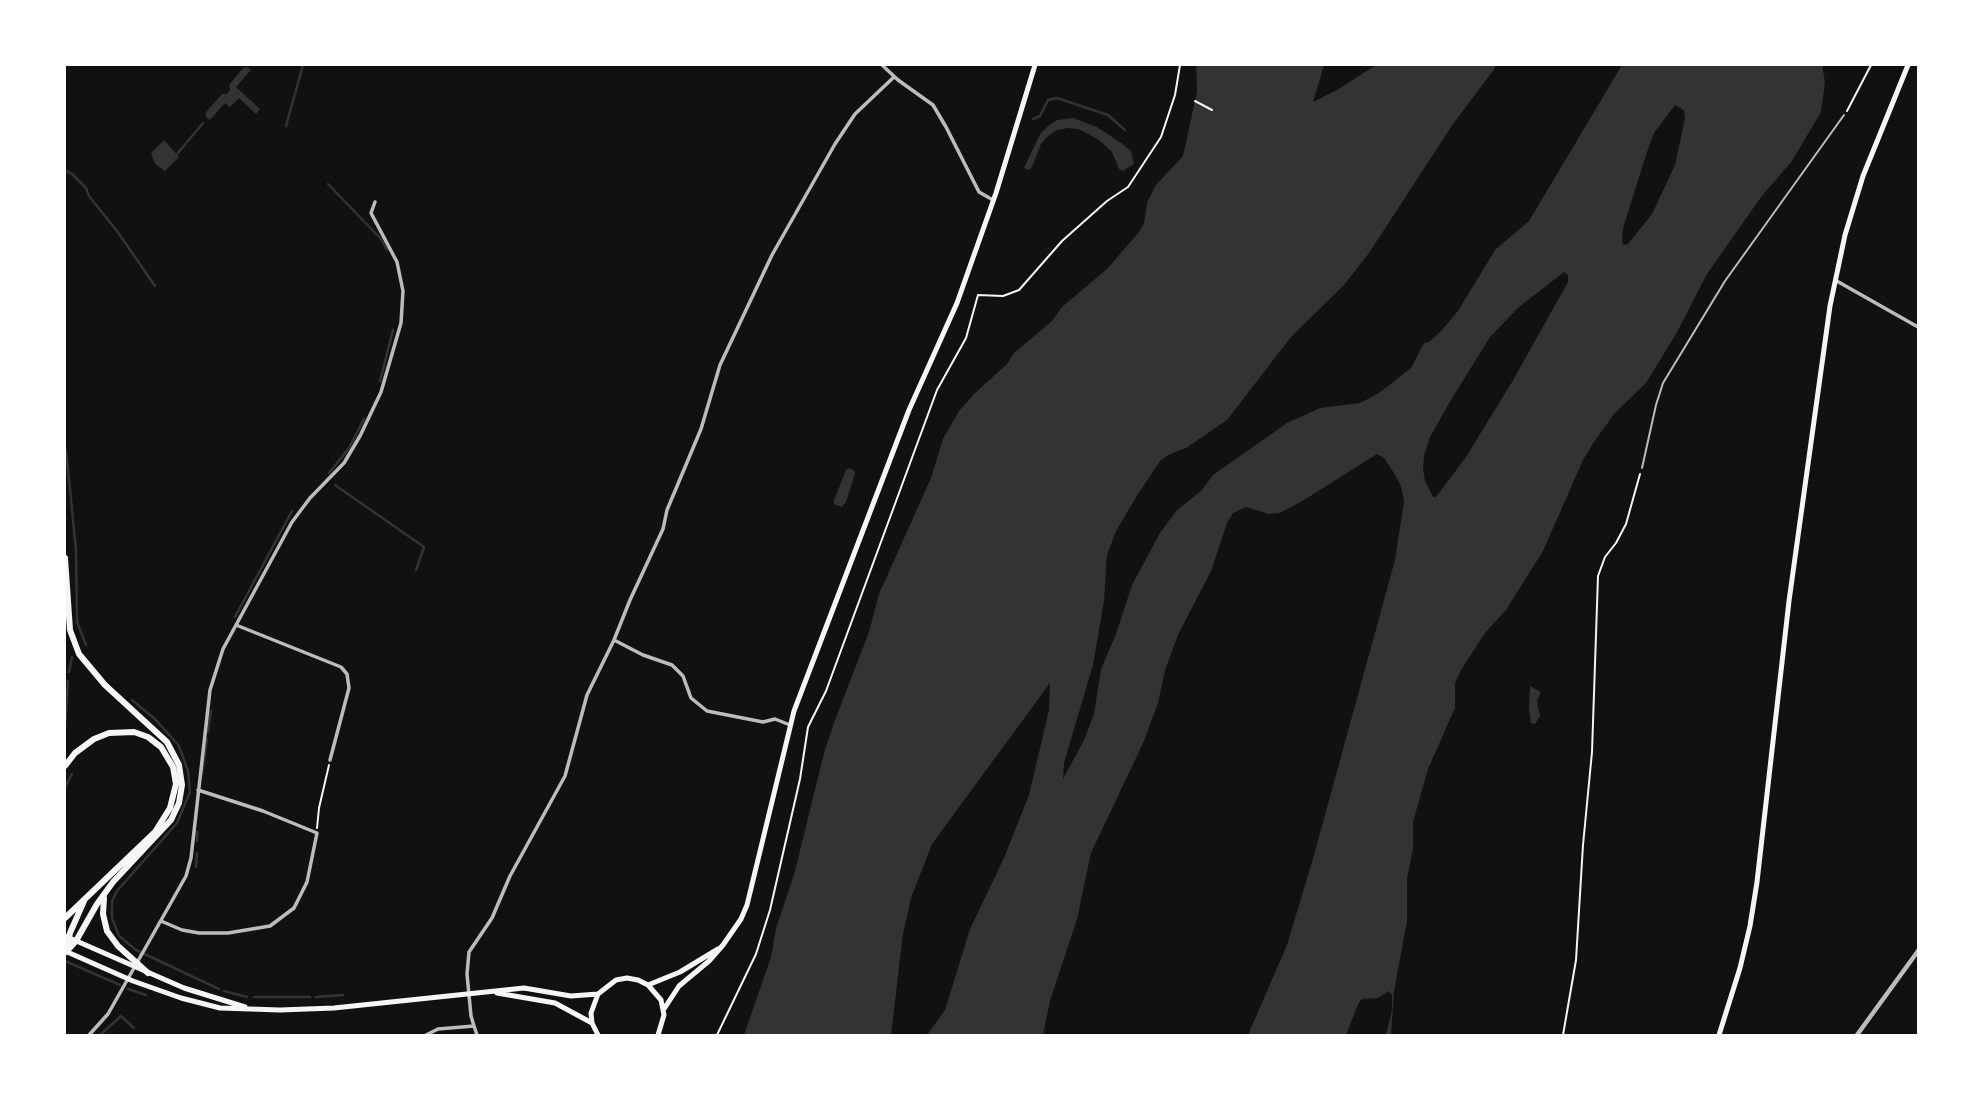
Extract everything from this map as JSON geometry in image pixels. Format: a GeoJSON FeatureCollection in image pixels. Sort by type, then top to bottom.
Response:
{"type":"FeatureCollection","features":[{"type":"Feature","properties":{"kind":"highway"},"geometry":{"type":"LineString","coordinates":[[65,558],[70,630],[79,654],[105,685],[166,742],[182,775],[179,803],[170,820],[104,894],[76,941],[66,951]]}},
{"type":"Feature","properties":{"kind":"highway"},"geometry":{"type":"LineString","coordinates":[[65,766],[80,748],[93,739],[126,731],[148,737],[161,747],[175,776],[173,801],[155,832],[65,918]]}},
{"type":"Feature","properties":{"kind":"highway"},"geometry":{"type":"LineString","coordinates":[[104,894],[103,914],[107,931],[118,946],[148,972]]}},
{"type":"Feature","properties":{"kind":"highway"},"geometry":{"type":"LineString","coordinates":[[66,951],[67,936],[86,897]]}},
{"type":"Feature","properties":{"kind":"main road"},"geometry":{"type":"LineString","coordinates":[[657,1035],[663,1021],[664,1009],[679,986],[709,961],[741,919],[753,887],[790,725],[905,420],[957,303],[993,200],[1035,65]]}},
{"type":"Feature","properties":{"kind":"main road"},"geometry":{"type":"LineString","coordinates":[[1719,1035],[1740,968],[1757,883],[1797,546],[1825,333],[1835,280],[1863,176],[1908,65]]}},
{"type":"Feature","properties":{"kind":"main road"},"geometry":{"type":"LineString","coordinates":[[67,936],[191,990],[254,1010]]}},
{"type":"Feature","properties":{"kind":"main road"},"geometry":{"type":"LineString","coordinates":[[649,985],[680,972],[723,945]]}},
{"type":"Feature","properties":{"kind":"main road"},"geometry":{"type":"LineString","coordinates":[[66,951],[133,981],[220,1008],[334,1008],[524,988],[571,996],[598,994]]}},
{"type":"Feature","properties":{"kind":"main road"},"geometry":{"type":"LineString","coordinates":[[597,1035],[592,1023],[593,1003],[606,986],[627,978],[649,985],[656,991],[664,1009]]}},
{"type":"Feature","properties":{"kind":"main road"},"geometry":{"type":"LineString","coordinates":[[489,992],[555,1003],[592,1023]]}},
{"type":"Feature","properties":{"kind":"street"},"geometry":{"type":"LineString","coordinates":[[882,65],[933,105],[979,192],[993,200]]}},
{"type":"Feature","properties":{"kind":"street"},"geometry":{"type":"LineString","coordinates":[[477,1035],[471,1016],[467,974],[470,952],[492,918],[510,876],[565,776],[587,695],[663,529],[671,499],[701,429],[719,365],[772,255],[850,120],[894,77]]}},
{"type":"Feature","properties":{"kind":"street"},"geometry":{"type":"LineString","coordinates":[[89,1035],[108,1014],[183,883],[188,868],[213,675],[223,649],[292,522],[310,498],[344,463],[369,420],[381,392],[401,323],[403,291],[390,246],[371,213],[375,202]]}},
{"type":"Feature","properties":{"kind":"street"},"geometry":{"type":"LineString","coordinates":[[1835,280],[1918,327]]}},
{"type":"Feature","properties":{"kind":"street"},"geometry":{"type":"LineString","coordinates":[[236,625],[341,667],[347,674],[349,688],[330,760]]}},
{"type":"Feature","properties":{"kind":"street"},"geometry":{"type":"LineString","coordinates":[[615,638],[643,655],[672,665],[683,676],[691,698],[707,711],[763,722],[775,719],[790,725]]}},
{"type":"Feature","properties":{"kind":"street"},"geometry":{"type":"LineString","coordinates":[[161,921],[182,930],[199,933],[228,933],[270,926],[290,912],[302,896],[313,860],[317,833],[264,811],[197,790]]}},
{"type":"Feature","properties":{"kind":"street"},"geometry":{"type":"LineString","coordinates":[[1857,1035],[1917,955]]}},
{"type":"Feature","properties":{"kind":"street"},"geometry":{"type":"LineString","coordinates":[[426,1035],[438,1029],[474,1026]]}},
{"type":"Feature","properties":{"kind":"lane"},"geometry":{"type":"LineString","coordinates":[[1642,468],[1663,383],[1725,281],[1844,115]]}},
{"type":"Feature","properties":{"kind":"path"},"geometry":{"type":"LineString","coordinates":[[717,1035],[756,954],[771,910],[800,779],[808,727],[827,691],[937,390],[966,338],[978,295],[1003,296],[1019,290],[1062,241],[1107,201],[1128,187],[1161,137],[1175,95],[1180,65]]}},
{"type":"Feature","properties":{"kind":"path"},"geometry":{"type":"LineString","coordinates":[[1844,115],[1871,65]]}},
{"type":"Feature","properties":{"kind":"path"},"geometry":{"type":"LineString","coordinates":[[1195,102],[1212,110]]}},
{"type":"Feature","properties":{"kind":"path"},"geometry":{"type":"LineString","coordinates":[[1563,1035],[1576,960],[1592,752],[1598,576],[1605,557],[1616,544],[1626,524],[1642,468]]}},
{"type":"Feature","properties":{"kind":"path"},"geometry":{"type":"LineString","coordinates":[[317,833],[319,808],[330,760]]}},
{"type":"Feature","properties":{"kind":"shaded area"},"geometry":{"type":"Polygon","coordinates":[[[1196,65],[1324,65],[1313,102],[1376,65],[1494,65],[1495,68],[1453,124],[1369,253],[1344,285],[1291,337],[1227,420],[1186,448],[1160,461],[1138,494],[1116,531],[1107,555],[1104,601],[1093,665],[1064,763],[1063,779],[1084,740],[1094,714],[1101,669],[1132,585],[1160,533],[1176,511],[1201,491],[1213,475],[1287,423],[1320,408],[1360,403],[1379,393],[1411,368],[1424,343],[1429,342],[1442,330],[1458,311],[1495,250],[1529,221],[1622,65],[1822,65],[1825,82],[1821,112],[1792,161],[1761,197],[1707,274],[1676,334],[1646,383],[1614,414],[1594,442],[1583,460],[1543,551],[1506,610],[1485,633],[1455,683],[1455,708],[1428,769],[1413,822],[1413,849],[1407,879],[1407,921],[1394,991],[1391,1035],[1386,1035],[1392,1010],[1392,995],[1389,991],[1378,998],[1363,999],[1359,1002],[1346,1035],[1248,1035],[1287,945],[1395,560],[1404,501],[1401,486],[1394,473],[1384,458],[1377,454],[1280,513],[1269,514],[1246,507],[1233,513],[1227,523],[1211,571],[1178,635],[1144,741],[1091,853],[1077,919],[1050,1001],[1043,1035],[927,1035],[945,1010],[970,929],[1004,858],[1029,795],[1049,710],[1050,683],[932,844],[911,898],[903,934],[891,1035],[744,1035],[771,957],[776,929],[795,871],[824,753],[835,720],[869,632],[879,594],[931,478],[943,439],[959,411],[974,394],[1007,364],[1014,353],[1052,321],[1062,307],[1107,269],[1139,232],[1155,186],[1183,156],[1197,92],[1196,65]],[[1675,105],[1654,133],[1623,228],[1623,245],[1628,244],[1652,214],[1675,165],[1685,118],[1684,110],[1675,105]],[[1564,272],[1519,307],[1490,337],[1451,400],[1430,437],[1424,456],[1425,481],[1433,497],[1436,497],[1466,457],[1512,382],[1568,282],[1568,275],[1564,272]]]}},
{"type":"Feature","properties":{"kind":"shaded area"},"geometry":{"type":"Polygon","coordinates":[[[243,68],[251,70],[236,87],[260,109],[256,114],[239,98],[230,107],[225,103],[210,120],[206,117],[206,112],[222,94],[227,94],[229,85],[243,68]]]}},
{"type":"Feature","properties":{"kind":"shaded area"},"geometry":{"type":"Polygon","coordinates":[[[1073,118],[1097,127],[1121,143],[1131,151],[1134,164],[1123,171],[1119,169],[1112,152],[1099,140],[1079,129],[1068,128],[1057,130],[1048,136],[1041,144],[1032,167],[1029,170],[1024,168],[1040,134],[1057,120],[1073,118]]]}},
{"type":"Feature","properties":{"kind":"shaded area"},"geometry":{"type":"Polygon","coordinates":[[[164,140],[179,157],[165,171],[155,164],[151,153],[164,140]]]}},
{"type":"Feature","properties":{"kind":"shaded area"},"geometry":{"type":"Polygon","coordinates":[[[849,468],[855,471],[855,474],[842,507],[834,504],[834,500],[849,468]]]}},
{"type":"Feature","properties":{"kind":"shaded area"},"geometry":{"type":"Polygon","coordinates":[[[1530,686],[1541,692],[1537,701],[1540,716],[1535,724],[1531,723],[1529,710],[1530,686]]]}},
{"type":"Feature","properties":{"kind":"waterway"},"geometry":{"type":"LineString","coordinates":[[286,126],[303,65]]}},
{"type":"Feature","properties":{"kind":"waterway"},"geometry":{"type":"LineString","coordinates":[[1033,119],[1040,116],[1048,100],[1057,98],[1108,115],[1125,130]]}},
{"type":"Feature","properties":{"kind":"waterway"},"geometry":{"type":"LineString","coordinates":[[177,154],[203,123]]}},
{"type":"Feature","properties":{"kind":"waterway"},"geometry":{"type":"LineString","coordinates":[[65,170],[86,188],[89,196],[155,286]]}},
{"type":"Feature","properties":{"kind":"waterway"},"geometry":{"type":"LineString","coordinates":[[328,184],[381,239],[387,250]]}},
{"type":"Feature","properties":{"kind":"waterway"},"geometry":{"type":"LineString","coordinates":[[380,381],[393,330]]}},
{"type":"Feature","properties":{"kind":"waterway"},"geometry":{"type":"LineString","coordinates":[[329,473],[349,448],[364,419]]}},
{"type":"Feature","properties":{"kind":"waterway"},"geometry":{"type":"LineString","coordinates":[[66,450],[76,550],[77,622],[86,645]]}},
{"type":"Feature","properties":{"kind":"waterway"},"geometry":{"type":"LineString","coordinates":[[335,485],[424,547],[416,570]]}},
{"type":"Feature","properties":{"kind":"waterway"},"geometry":{"type":"LineString","coordinates":[[235,617],[292,511]]}},
{"type":"Feature","properties":{"kind":"waterway"},"geometry":{"type":"LineString","coordinates":[[69,672],[72,657]]}},
{"type":"Feature","properties":{"kind":"waterway"},"geometry":{"type":"LineString","coordinates":[[65,727],[68,681]]}},
{"type":"Feature","properties":{"kind":"waterway"},"geometry":{"type":"LineString","coordinates":[[132,700],[155,719],[179,746],[188,771],[190,792],[177,823],[117,891],[112,901],[112,918],[119,936],[136,950],[219,989]]}},
{"type":"Feature","properties":{"kind":"waterway"},"geometry":{"type":"LineString","coordinates":[[208,732],[211,711]]}},
{"type":"Feature","properties":{"kind":"waterway"},"geometry":{"type":"LineString","coordinates":[[202,774],[207,739]]}},
{"type":"Feature","properties":{"kind":"waterway"},"geometry":{"type":"LineString","coordinates":[[65,787],[72,774]]}},
{"type":"Feature","properties":{"kind":"waterway"},"geometry":{"type":"LineString","coordinates":[[197,832],[197,841]]}},
{"type":"Feature","properties":{"kind":"waterway"},"geometry":{"type":"LineString","coordinates":[[196,867],[197,853]]}},
{"type":"Feature","properties":{"kind":"waterway"},"geometry":{"type":"LineString","coordinates":[[65,961],[120,985]]}},
{"type":"Feature","properties":{"kind":"waterway"},"geometry":{"type":"LineString","coordinates":[[128,989],[146,995]]}},
{"type":"Feature","properties":{"kind":"waterway"},"geometry":{"type":"LineString","coordinates":[[224,991],[247,997]]}},
{"type":"Feature","properties":{"kind":"waterway"},"geometry":{"type":"LineString","coordinates":[[316,997],[343,995]]}},
{"type":"Feature","properties":{"kind":"waterway"},"geometry":{"type":"LineString","coordinates":[[254,997],[310,997]]}},
{"type":"Feature","properties":{"kind":"waterway"},"geometry":{"type":"LineString","coordinates":[[100,1035],[121,1016],[134,1028]]}}]}
